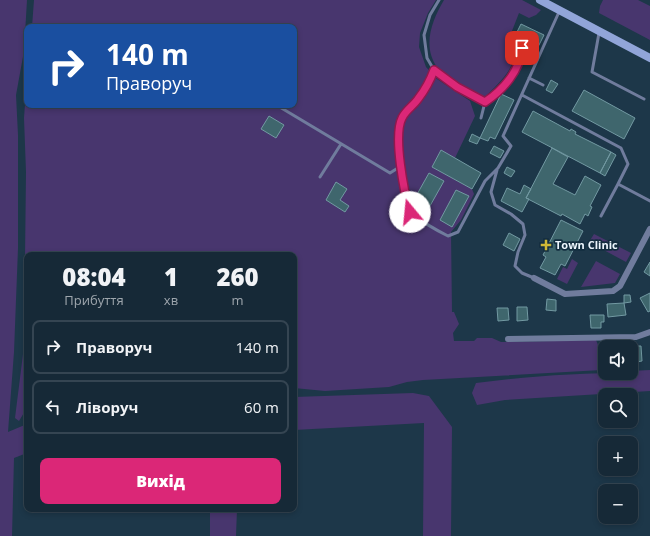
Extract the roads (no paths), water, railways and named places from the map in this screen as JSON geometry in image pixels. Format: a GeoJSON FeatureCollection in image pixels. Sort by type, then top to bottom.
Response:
{"type":"FeatureCollection","features":[{"type":"Feature","properties":{"kind":"street"},"geometry":{"type":"LineString","coordinates":[[540,0],[650,58]]}},
{"type":"Feature","properties":{"kind":"street"},"geometry":{"type":"LineString","coordinates":[[534,278],[565,294],[613,291],[620,286],[650,229]]}},
{"type":"Feature","properties":{"kind":"street"},"geometry":{"type":"LineString","coordinates":[[508,339],[636,337],[650,332]]}},
{"type":"Feature","properties":{"kind":"lane"},"geometry":{"type":"LineString","coordinates":[[440,0],[430,15],[424,34],[427,58],[434,70],[457,87],[485,102]]}},
{"type":"Feature","properties":{"kind":"lane"},"geometry":{"type":"LineString","coordinates":[[534,278],[522,273],[515,266],[518,252],[525,235],[523,224],[511,214],[495,205],[491,192],[498,168],[511,146],[504,136],[560,10]]}},
{"type":"Feature","properties":{"kind":"lane"},"geometry":{"type":"LineString","coordinates":[[600,31],[592,72],[644,99]]}},
{"type":"Feature","properties":{"kind":"lane"},"geometry":{"type":"LineString","coordinates":[[481,118],[485,102],[497,94],[511,77],[521,59],[522,48]]}},
{"type":"Feature","properties":{"kind":"lane"},"geometry":{"type":"LineString","coordinates":[[434,70],[430,82],[402,118],[398,131],[404,192],[410,212],[434,230],[448,236],[458,232],[485,181],[498,168]]}},
{"type":"Feature","properties":{"kind":"lane"},"geometry":{"type":"LineString","coordinates":[[529,78],[543,84]]}},
{"type":"Feature","properties":{"kind":"lane"},"geometry":{"type":"LineString","coordinates":[[522,96],[621,148],[628,164],[601,216]]}},
{"type":"Feature","properties":{"kind":"lane"},"geometry":{"type":"LineString","coordinates":[[281,108],[390,173],[401,166]]}},
{"type":"Feature","properties":{"kind":"lane"},"geometry":{"type":"LineString","coordinates":[[320,177],[341,144]]}},
{"type":"Feature","properties":{"kind":"lane"},"geometry":{"type":"LineString","coordinates":[[618,184],[650,201]]}},
{"type":"Feature","properties":{"kind":"place","name":"Town Clinic"},"geometry":{"type":"Point","coordinates":[546,245]}}]}
